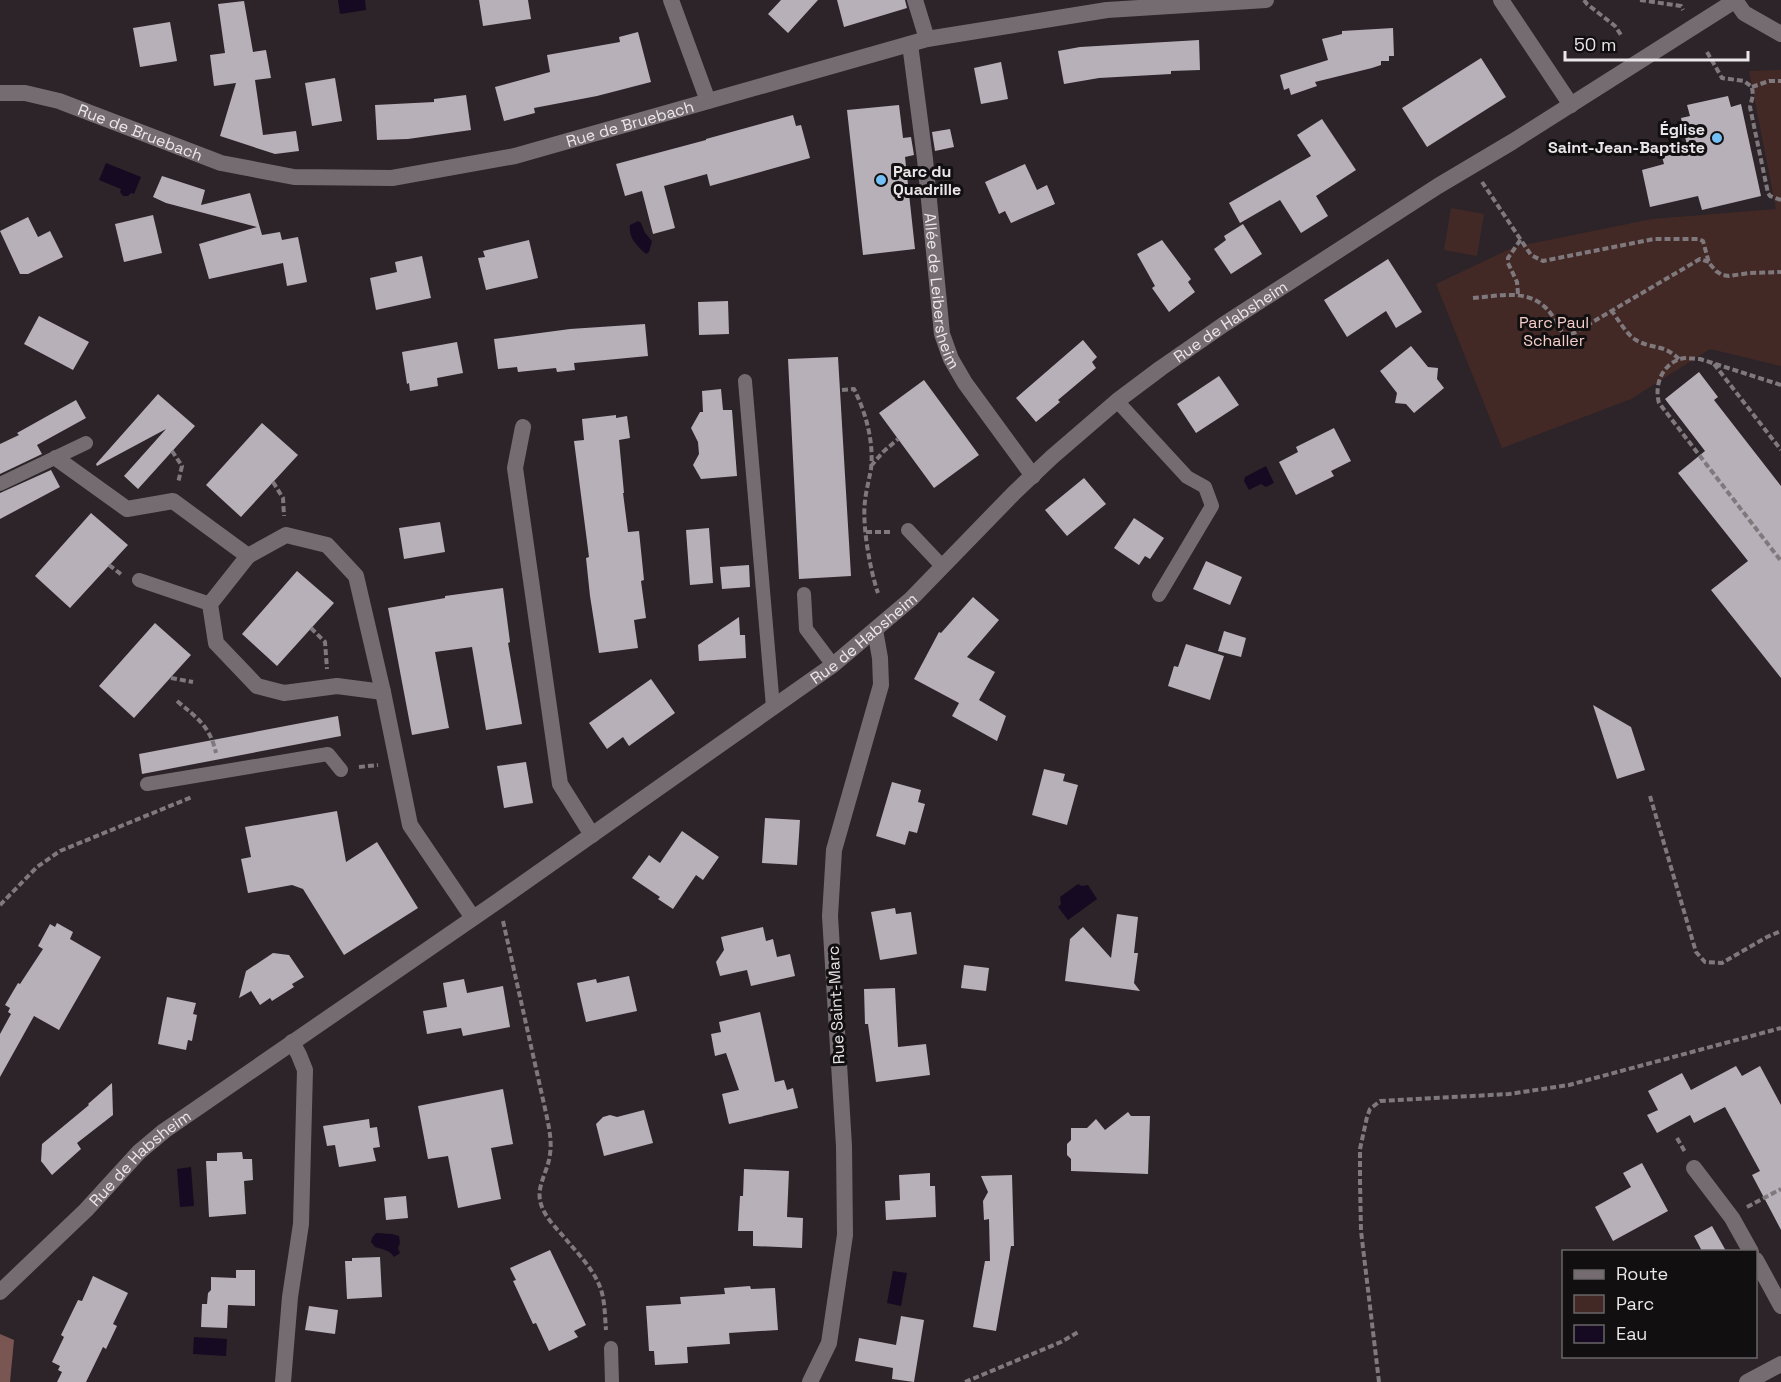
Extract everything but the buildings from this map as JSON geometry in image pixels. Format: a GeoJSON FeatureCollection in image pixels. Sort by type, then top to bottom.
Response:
{"type":"FeatureCollection","features":[{"type":"Feature","properties":{"kind":"street"},"geometry":{"type":"LineString","coordinates":[[671,0],[708,101]]}},
{"type":"Feature","properties":{"kind":"street","name":"Allée de Leibersheim"},"geometry":{"type":"LineString","coordinates":[[915,0],[925,159],[942,334],[951,359],[965,383],[1033,476]]}},
{"type":"Feature","properties":{"kind":"street","name":"Rue de Bruebach"},"geometry":{"type":"LineString","coordinates":[[0,93],[25,93],[59,101],[221,163],[305,178],[392,178],[515,156],[919,42],[1107,10],[1266,0]]}},
{"type":"Feature","properties":{"kind":"street"},"geometry":{"type":"LineString","coordinates":[[1502,0],[1571,105]]}},
{"type":"Feature","properties":{"kind":"street"},"geometry":{"type":"LineString","coordinates":[[1735,0],[1744,13],[1781,34]]}},
{"type":"Feature","properties":{"kind":"street","name":"Rue de Habsheim"},"geometry":{"type":"LineString","coordinates":[[0,1292],[86,1210],[139,1152],[164,1131],[473,918],[833,665],[911,599],[1033,476],[1117,401],[1161,368],[1223,325],[1446,181],[1512,142],[1735,0]]}},
{"type":"Feature","properties":{"kind":"street"},"geometry":{"type":"LineString","coordinates":[[523,427],[515,468],[560,784],[591,835]]}},
{"type":"Feature","properties":{"kind":"street"},"geometry":{"type":"LineString","coordinates":[[56,458],[127,509],[173,501],[248,556]]}},
{"type":"Feature","properties":{"kind":"street"},"geometry":{"type":"LineString","coordinates":[[383,692],[337,686],[284,693],[257,686],[216,643],[210,603],[248,556],[286,535],[327,545],[356,576],[383,692],[399,764],[410,825],[473,918]]}},
{"type":"Feature","properties":{"kind":"street","name":"Rue Saint-Marc"},"geometry":{"type":"LineString","coordinates":[[810,1382],[830,1343],[845,1235],[844,1146],[830,916],[834,850],[881,685],[876,630]]}},
{"type":"Feature","properties":{"kind":"street"},"geometry":{"type":"LineString","coordinates":[[283,1382],[290,1297],[301,1224],[305,1070],[292,1042]]}},
{"type":"Feature","properties":{"kind":"street"},"geometry":{"type":"LineString","coordinates":[[1694,1168],[1732,1218],[1750,1250]]}},
{"type":"Feature","properties":{"kind":"street"},"geometry":{"type":"LineString","coordinates":[[1757,1264],[1781,1306]]}},
{"type":"Feature","properties":{"kind":"street"},"geometry":{"type":"LineString","coordinates":[[1746,1382],[1781,1364]]}},
{"type":"Feature","properties":{"kind":"lane"},"geometry":{"type":"LineString","coordinates":[[746,381],[773,707]]}},
{"type":"Feature","properties":{"kind":"lane"},"geometry":{"type":"LineString","coordinates":[[1117,401],[1187,477],[1204,487],[1212,506],[1159,595]]}},
{"type":"Feature","properties":{"kind":"lane"},"geometry":{"type":"LineString","coordinates":[[0,484],[86,443]]}},
{"type":"Feature","properties":{"kind":"lane"},"geometry":{"type":"LineString","coordinates":[[908,530],[942,566]]}},
{"type":"Feature","properties":{"kind":"lane"},"geometry":{"type":"LineString","coordinates":[[139,580],[210,603]]}},
{"type":"Feature","properties":{"kind":"lane"},"geometry":{"type":"LineString","coordinates":[[804,594],[806,629],[833,665]]}},
{"type":"Feature","properties":{"kind":"lane"},"geometry":{"type":"LineString","coordinates":[[147,784],[328,754],[341,770]]}},
{"type":"Feature","properties":{"kind":"lane"},"geometry":{"type":"LineString","coordinates":[[611,1348],[612,1382]]}},
{"type":"Feature","properties":{"kind":"path"},"geometry":{"type":"LineString","coordinates":[[1584,0],[1615,26],[1621,35]]}},
{"type":"Feature","properties":{"kind":"path"},"geometry":{"type":"LineString","coordinates":[[1640,0],[1681,6],[1683,10]]}},
{"type":"Feature","properties":{"kind":"path"},"geometry":{"type":"LineString","coordinates":[[1707,52],[1722,78],[1744,81],[1752,87],[1750,107],[1768,193],[1781,200]]}},
{"type":"Feature","properties":{"kind":"path"},"geometry":{"type":"LineString","coordinates":[[1752,87],[1769,81],[1781,81]]}},
{"type":"Feature","properties":{"kind":"path"},"geometry":{"type":"LineString","coordinates":[[1482,181],[1531,255],[1543,261],[1654,238],[1698,239],[1706,246],[1709,262],[1722,275],[1781,272]]}},
{"type":"Feature","properties":{"kind":"path"},"geometry":{"type":"LineString","coordinates":[[1518,294],[1517,282],[1508,258],[1521,239]]}},
{"type":"Feature","properties":{"kind":"path"},"geometry":{"type":"LineString","coordinates":[[1473,298],[1518,294],[1529,297],[1550,312],[1566,337],[1700,259],[1709,262]]}},
{"type":"Feature","properties":{"kind":"path"},"geometry":{"type":"LineString","coordinates":[[1611,310],[1631,337],[1669,350],[1680,360]]}},
{"type":"Feature","properties":{"kind":"path"},"geometry":{"type":"LineString","coordinates":[[1781,386],[1700,359],[1686,358],[1667,368],[1660,378],[1656,392],[1659,403],[1781,561]]}},
{"type":"Feature","properties":{"kind":"path"},"geometry":{"type":"LineString","coordinates":[[1714,364],[1781,450]]}},
{"type":"Feature","properties":{"kind":"path"},"geometry":{"type":"LineString","coordinates":[[842,390],[854,388],[868,426],[871,467],[865,515],[872,568],[878,593]]}},
{"type":"Feature","properties":{"kind":"path"},"geometry":{"type":"LineString","coordinates":[[871,467],[898,439]]}},
{"type":"Feature","properties":{"kind":"path"},"geometry":{"type":"LineString","coordinates":[[172,451],[182,466],[173,501]]}},
{"type":"Feature","properties":{"kind":"path"},"geometry":{"type":"LineString","coordinates":[[273,482],[283,498],[286,535]]}},
{"type":"Feature","properties":{"kind":"path"},"geometry":{"type":"LineString","coordinates":[[311,628],[324,642],[329,687]]}},
{"type":"Feature","properties":{"kind":"path"},"geometry":{"type":"LineString","coordinates":[[171,678],[193,682]]}},
{"type":"Feature","properties":{"kind":"path"},"geometry":{"type":"LineString","coordinates":[[177,701],[201,722],[212,739],[219,772]]}},
{"type":"Feature","properties":{"kind":"path"},"geometry":{"type":"LineString","coordinates":[[341,770],[399,764]]}},
{"type":"Feature","properties":{"kind":"path"},"geometry":{"type":"LineString","coordinates":[[0,905],[37,867],[60,851],[194,796]]}},
{"type":"Feature","properties":{"kind":"path"},"geometry":{"type":"LineString","coordinates":[[1650,796],[1696,952],[1705,962],[1722,963],[1781,931]]}},
{"type":"Feature","properties":{"kind":"path"},"geometry":{"type":"LineString","coordinates":[[502,921],[550,1139],[550,1154],[540,1185],[539,1197],[542,1208],[549,1219],[588,1265],[594,1276],[602,1293],[606,1330],[611,1348]]}},
{"type":"Feature","properties":{"kind":"path"},"geometry":{"type":"LineString","coordinates":[[1378,1382],[1361,1231],[1360,1182],[1360,1149],[1367,1117],[1374,1104],[1380,1101],[1509,1095],[1569,1085],[1781,1028]]}},
{"type":"Feature","properties":{"kind":"path"},"geometry":{"type":"LineString","coordinates":[[1743,1210],[1781,1189]]}},
{"type":"Feature","properties":{"kind":"path"},"geometry":{"type":"LineString","coordinates":[[965,1382],[1061,1342],[1080,1331]]}},
{"type":"Feature","properties":{"kind":"green space","name":"Parc Paul Schaller"},"geometry":{"type":"Polygon","coordinates":[[[1781,70],[1781,366],[1710,349],[1631,399],[1502,448],[1436,284],[1514,247],[1652,219],[1776,209],[1749,71],[1781,70]]]}},
{"type":"Feature","properties":{"kind":"green space"},"geometry":{"type":"Polygon","coordinates":[[[1451,208],[1484,214],[1477,256],[1444,250],[1451,208]]]}},
{"type":"Feature","properties":{"kind":"shaded area"},"geometry":{"type":"Polygon","coordinates":[[[0,1334],[14,1340],[10,1382],[0,1382],[0,1334]]]}},
{"type":"Feature","properties":{"kind":"water"},"geometry":{"type":"Polygon","coordinates":[[[338,0],[365,0],[366,10],[340,14],[338,0]]]}},
{"type":"Feature","properties":{"kind":"water"},"geometry":{"type":"Polygon","coordinates":[[[106,163],[141,177],[134,194],[123,196],[121,189],[99,180],[106,163]]]}},
{"type":"Feature","properties":{"kind":"water"},"geometry":{"type":"Polygon","coordinates":[[[638,221],[652,241],[649,252],[646,254],[636,245],[630,234],[630,225],[638,221]]]}},
{"type":"Feature","properties":{"kind":"water"},"geometry":{"type":"Polygon","coordinates":[[[1266,466],[1274,483],[1266,487],[1261,484],[1249,490],[1244,481],[1245,477],[1266,466]]]}},
{"type":"Feature","properties":{"kind":"water"},"geometry":{"type":"Polygon","coordinates":[[[1078,884],[1088,885],[1097,899],[1068,920],[1058,907],[1061,904],[1060,897],[1078,884]]]}},
{"type":"Feature","properties":{"kind":"water"},"geometry":{"type":"Polygon","coordinates":[[[191,1167],[194,1206],[180,1207],[177,1169],[191,1167]]]}},
{"type":"Feature","properties":{"kind":"water"},"geometry":{"type":"Polygon","coordinates":[[[376,1233],[399,1236],[400,1253],[394,1257],[388,1251],[375,1247],[371,1242],[376,1233]]]}},
{"type":"Feature","properties":{"kind":"water"},"geometry":{"type":"Polygon","coordinates":[[[893,1271],[907,1273],[901,1306],[887,1303],[893,1271]]]}},
{"type":"Feature","properties":{"kind":"water"},"geometry":{"type":"Polygon","coordinates":[[[194,1337],[227,1339],[226,1356],[193,1354],[194,1337]]]}},
{"type":"Feature","properties":{"kind":"place","name":"Église Saint-Jean-Baptiste"},"geometry":{"type":"Point","coordinates":[1717,138]}},
{"type":"Feature","properties":{"kind":"place","name":"Parc du Quadrille"},"geometry":{"type":"Point","coordinates":[881,180]}}]}
